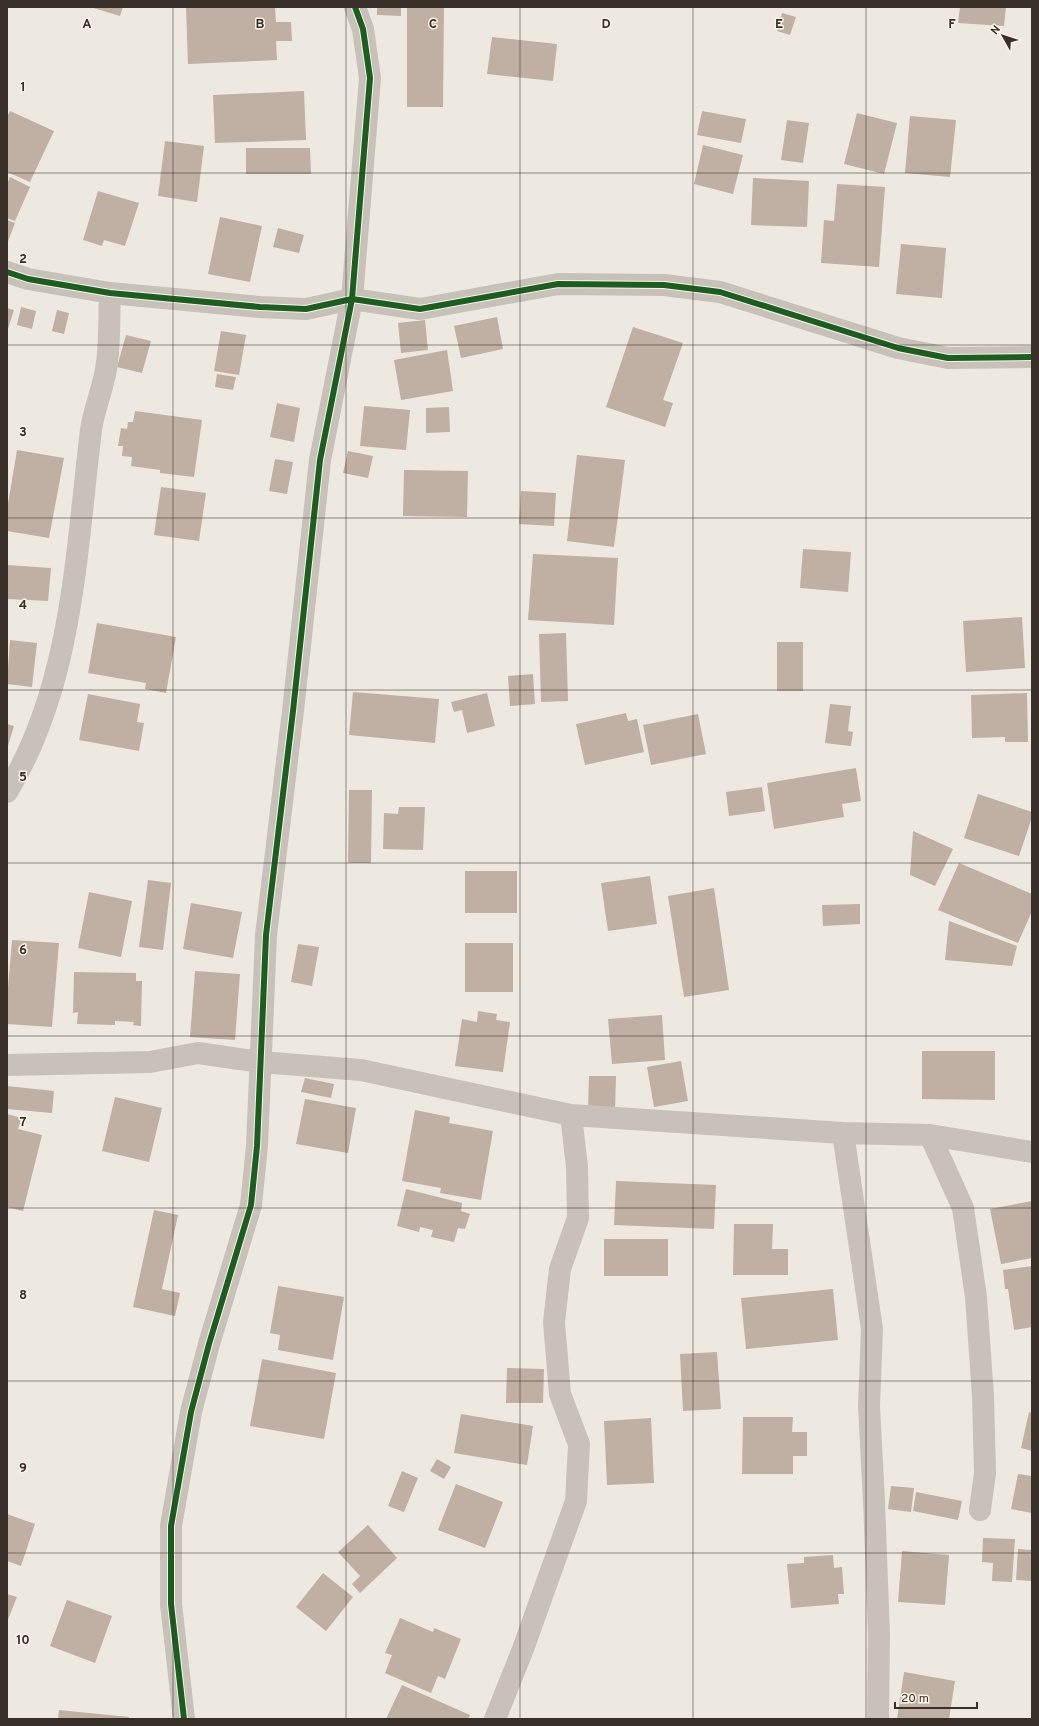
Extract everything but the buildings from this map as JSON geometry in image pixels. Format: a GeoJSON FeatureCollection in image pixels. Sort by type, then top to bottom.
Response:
{"type":"FeatureCollection","features":[{"type":"Feature","properties":{"kind":"street"},"geometry":{"type":"LineString","coordinates":[[184,1719],[171,1604],[171,1526],[192,1412],[209,1344],[251,1205],[257,1146],[266,935],[294,711],[320,460],[352,299],[370,78],[363,29],[355,7]]}},
{"type":"Feature","properties":{"kind":"street"},"geometry":{"type":"LineString","coordinates":[[7,272],[28,279],[110,293],[260,307],[306,309],[352,299],[420,309],[558,284],[664,285],[720,292],[898,348],[948,358],[1032,357]]}},
{"type":"Feature","properties":{"kind":"street"},"geometry":{"type":"LineString","coordinates":[[7,792],[18,774],[41,720],[60,661],[74,577],[91,428],[107,363],[110,293]]}},
{"type":"Feature","properties":{"kind":"street"},"geometry":{"type":"LineString","coordinates":[[7,1065],[150,1062],[198,1053],[260,1062],[361,1070],[571,1115],[843,1133],[930,1136],[1032,1152]]}},
{"type":"Feature","properties":{"kind":"street"},"geometry":{"type":"LineString","coordinates":[[495,1719],[529,1635],[576,1501],[579,1444],[560,1394],[554,1322],[560,1269],[578,1218],[577,1167],[571,1115]]}},
{"type":"Feature","properties":{"kind":"street"},"geometry":{"type":"LineString","coordinates":[[843,1133],[872,1328],[868,1406],[874,1501],[878,1627],[878,1719]]}},
{"type":"Feature","properties":{"kind":"street"},"geometry":{"type":"LineString","coordinates":[[930,1136],[963,1208],[976,1297],[983,1396],[985,1473],[980,1510]]}},
{"type":"Feature","properties":{"kind":"cycle path"},"geometry":{"type":"LineString","coordinates":[[184,1719],[171,1604],[171,1526],[191,1412],[209,1344],[251,1205],[257,1146],[266,935],[293,711],[320,460],[352,299],[370,78],[363,29],[355,7]]}},
{"type":"Feature","properties":{"kind":"cycle path"},"geometry":{"type":"LineString","coordinates":[[7,272],[28,279],[110,293],[260,307],[306,309],[352,299],[420,309],[558,284],[664,285],[720,292],[898,348],[948,358],[1032,357]]}}]}
